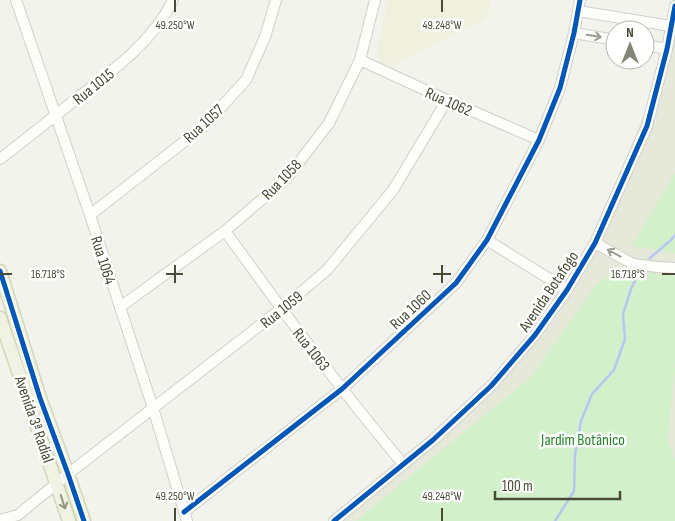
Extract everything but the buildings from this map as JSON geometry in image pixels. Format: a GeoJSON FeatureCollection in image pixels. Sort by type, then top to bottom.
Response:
{"type":"FeatureCollection","features":[{"type":"Feature","properties":{"kind":"main road","name":"Avenida 3ª Radial"},"geometry":{"type":"LineString","coordinates":[[0,271],[40,398],[84,521]]}},
{"type":"Feature","properties":{"kind":"main road"},"geometry":{"type":"LineString","coordinates":[[0,308],[6,311],[30,381],[40,398]]}},
{"type":"Feature","properties":{"kind":"main road","name":"Avenida 3ª Radial"},"geometry":{"type":"LineString","coordinates":[[0,318],[69,521]]}},
{"type":"Feature","properties":{"kind":"street","name":"Rua 1064"},"geometry":{"type":"LineString","coordinates":[[16,0],[90,215],[185,516]]}},
{"type":"Feature","properties":{"kind":"street","name":"Rua 1015"},"geometry":{"type":"LineString","coordinates":[[0,159],[116,68],[136,50],[154,29],[173,0]]}},
{"type":"Feature","properties":{"kind":"street","name":"Rua 1057"},"geometry":{"type":"LineString","coordinates":[[90,215],[203,127],[246,80],[266,37],[276,0]]}},
{"type":"Feature","properties":{"kind":"street","name":"Rua 1058"},"geometry":{"type":"LineString","coordinates":[[120,307],[224,232],[287,178],[329,123],[360,60],[375,0]]}},
{"type":"Feature","properties":{"kind":"street","name":"Rua 1060"},"geometry":{"type":"LineString","coordinates":[[185,516],[342,389],[456,283],[487,240],[539,140],[560,88],[580,0]]}},
{"type":"Feature","properties":{"kind":"street","name":"Avenida Botafogo"},"geometry":{"type":"LineString","coordinates":[[334,521],[433,440],[491,386],[535,335],[567,290],[595,243],[648,126],[667,49],[675,6]]}},
{"type":"Feature","properties":{"kind":"street"},"geometry":{"type":"LineString","coordinates":[[578,11],[671,26]]}},
{"type":"Feature","properties":{"kind":"street"},"geometry":{"type":"LineString","coordinates":[[574,33],[605,38]]}},
{"type":"Feature","properties":{"kind":"street"},"geometry":{"type":"LineString","coordinates":[[655,47],[667,49]]}},
{"type":"Feature","properties":{"kind":"street","name":"Rua 1062"},"geometry":{"type":"LineString","coordinates":[[360,60],[539,140]]}},
{"type":"Feature","properties":{"kind":"street","name":"Rua 1059"},"geometry":{"type":"LineString","coordinates":[[15,518],[56,483],[281,310],[327,270],[392,190],[447,100]]}},
{"type":"Feature","properties":{"kind":"street","name":"Rua 1063"},"geometry":{"type":"LineString","coordinates":[[224,232],[281,310],[403,464]]}},
{"type":"Feature","properties":{"kind":"street"},"geometry":{"type":"LineString","coordinates":[[487,240],[567,290]]}},
{"type":"Feature","properties":{"kind":"street"},"geometry":{"type":"LineString","coordinates":[[595,243],[633,264],[675,268]]}},
{"type":"Feature","properties":{"kind":"street"},"geometry":{"type":"LineString","coordinates":[[0,520],[15,518]]}},
{"type":"Feature","properties":{"kind":"shaded area"},"geometry":{"type":"Polygon","coordinates":[[[388,0],[492,0],[484,21],[392,66],[382,63],[377,55],[388,0]]]}},
{"type":"Feature","properties":{"kind":"shaded area","name":"Jardim Botânico"},"geometry":{"type":"Polygon","coordinates":[[[672,0],[675,0],[675,521],[336,521],[445,429],[526,341],[593,237],[653,93],[672,0]]]}},
{"type":"Feature","properties":{"kind":"green space"},"geometry":{"type":"Polygon","coordinates":[[[675,173],[675,254],[632,245],[675,173]]]}},
{"type":"Feature","properties":{"kind":"green space","name":"Jardim Botânico"},"geometry":{"type":"Polygon","coordinates":[[[613,269],[675,276],[675,361],[668,441],[675,459],[675,521],[356,521],[531,377],[595,286],[610,274],[613,269]]]}},
{"type":"Feature","properties":{"kind":"waterway"},"geometry":{"type":"LineString","coordinates":[[650,258],[675,235]]}},
{"type":"Feature","properties":{"kind":"waterway"},"geometry":{"type":"LineString","coordinates":[[555,521],[574,491],[575,455],[581,421],[592,394],[614,370],[625,339],[623,314],[631,289],[641,268]]}},
{"type":"Feature","properties":{"kind":"cycle path"},"geometry":{"type":"LineString","coordinates":[[184,512],[342,389],[456,283],[487,240],[539,140],[560,88],[580,0]]}},
{"type":"Feature","properties":{"kind":"cycle path"},"geometry":{"type":"LineString","coordinates":[[334,521],[433,440],[491,386],[535,335],[567,290],[595,243],[647,126],[667,49],[675,6]]}},
{"type":"Feature","properties":{"kind":"cycle path"},"geometry":{"type":"LineString","coordinates":[[0,271],[40,398],[84,521]]}}]}
